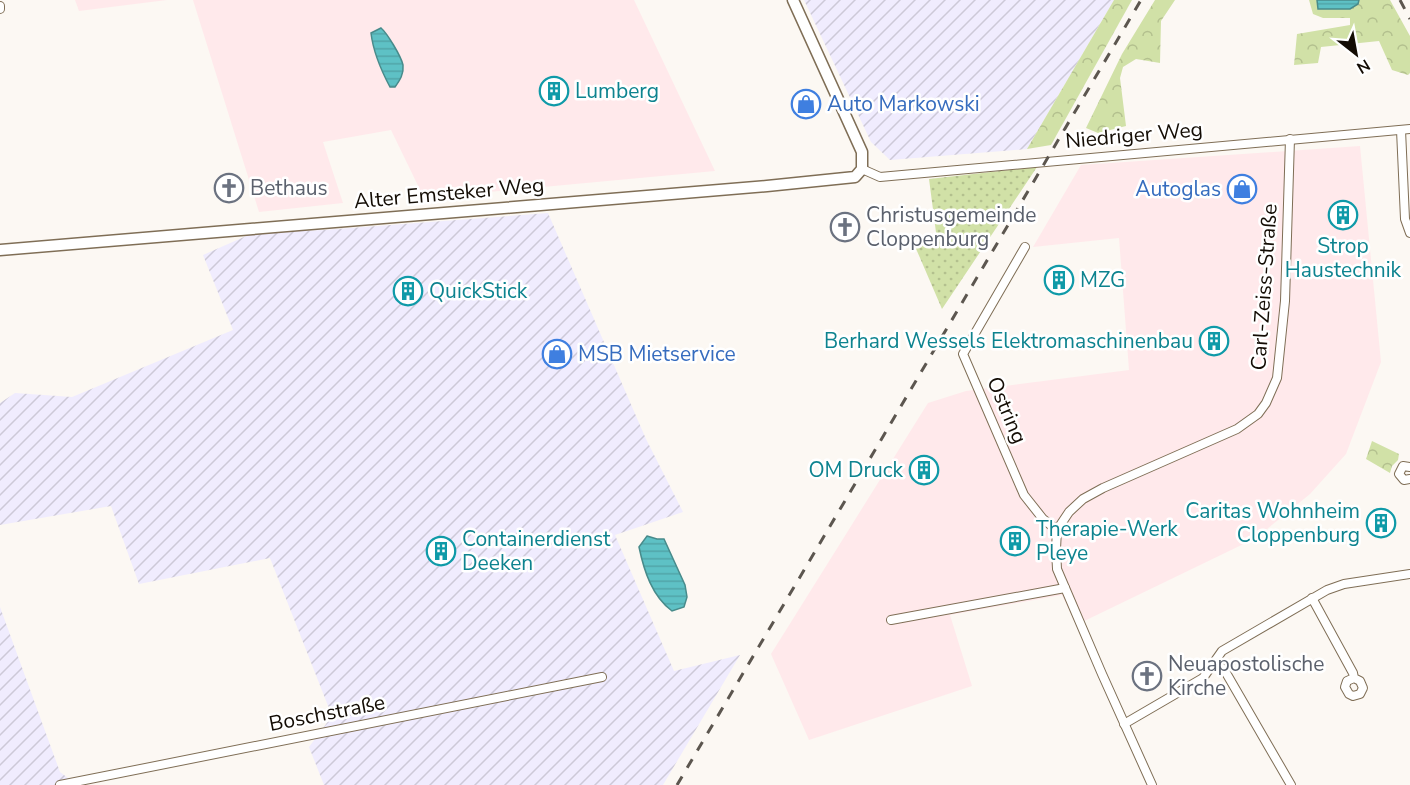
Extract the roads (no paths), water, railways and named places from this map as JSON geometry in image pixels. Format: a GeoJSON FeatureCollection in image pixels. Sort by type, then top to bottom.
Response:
{"type":"FeatureCollection","features":[{"type":"Feature","properties":{"kind":"street"},"geometry":{"type":"LineString","coordinates":[[793,0],[862,152],[862,169]]}},
{"type":"Feature","properties":{"kind":"street"},"geometry":{"type":"LineString","coordinates":[[1405,129],[1405,219],[1410,233]]}},
{"type":"Feature","properties":{"kind":"street","name":"Niedriger Weg"},"geometry":{"type":"LineString","coordinates":[[862,169],[880,177],[1405,129]]}},
{"type":"Feature","properties":{"kind":"street","name":"Carl-Zeiss-Straße"},"geometry":{"type":"LineString","coordinates":[[1057,530],[1083,499],[1237,429],[1258,414],[1266,403],[1276,378],[1285,304],[1290,140]]}},
{"type":"Feature","properties":{"kind":"street","name":"Alter Emsteker Weg"},"geometry":{"type":"LineString","coordinates":[[0,250],[845,179],[855,177],[862,169]]}},
{"type":"Feature","properties":{"kind":"street","name":"Ostring"},"geometry":{"type":"LineString","coordinates":[[1025,247],[963,354],[1024,495],[1043,519],[1057,530]]}},
{"type":"Feature","properties":{"kind":"street"},"geometry":{"type":"LineString","coordinates":[[1410,467],[1403,466],[1398,474],[1404,480],[1410,479]]}},
{"type":"Feature","properties":{"kind":"street"},"geometry":{"type":"LineString","coordinates":[[1057,530],[1058,569],[1065,588],[1152,785]]}},
{"type":"Feature","properties":{"kind":"street"},"geometry":{"type":"LineString","coordinates":[[1124,724],[1203,678],[1222,651],[1312,598],[1344,584],[1410,574]]}},
{"type":"Feature","properties":{"kind":"street"},"geometry":{"type":"LineString","coordinates":[[891,620],[1065,588]]}},
{"type":"Feature","properties":{"kind":"street"},"geometry":{"type":"LineString","coordinates":[[1312,598],[1354,678]]}},
{"type":"Feature","properties":{"kind":"street"},"geometry":{"type":"LineString","coordinates":[[1215,662],[1225,671],[1291,785]]}},
{"type":"Feature","properties":{"kind":"street","name":"Boschstraße"},"geometry":{"type":"LineString","coordinates":[[60,785],[602,676]]}},
{"type":"Feature","properties":{"kind":"water"},"geometry":{"type":"Polygon","coordinates":[[[1317,0],[1359,0],[1358,4],[1350,9],[1318,9],[1317,0]]]}},
{"type":"Feature","properties":{"kind":"water"},"geometry":{"type":"Polygon","coordinates":[[[381,28],[394,45],[403,65],[402,74],[395,87],[390,87],[374,46],[371,33],[381,28]]]}},
{"type":"Feature","properties":{"kind":"water"},"geometry":{"type":"Polygon","coordinates":[[[647,536],[664,539],[685,585],[687,597],[684,607],[672,611],[654,590],[646,574],[639,547],[647,536]]]}},
{"type":"Feature","properties":{"kind":"railway"},"geometry":{"type":"LineString","coordinates":[[677,785],[1141,0]]}},
{"type":"Feature","properties":{"kind":"railway"},"geometry":{"type":"LineString","coordinates":[[1400,0],[1410,19]]}},
{"type":"Feature","properties":{"kind":"place","name":"Lumberg"},"geometry":{"type":"Point","coordinates":[554,91]}},
{"type":"Feature","properties":{"kind":"place","name":"Auto Markowski"},"geometry":{"type":"Point","coordinates":[806,104]}},
{"type":"Feature","properties":{"kind":"place","name":"Bethaus"},"geometry":{"type":"Point","coordinates":[229,188]}},
{"type":"Feature","properties":{"kind":"place","name":"Autoglas"},"geometry":{"type":"Point","coordinates":[1242,189]}},
{"type":"Feature","properties":{"kind":"place","name":"Strop Haustechnik"},"geometry":{"type":"Point","coordinates":[1343,215]}},
{"type":"Feature","properties":{"kind":"place","name":"Christusgemeinde Cloppenburg"},"geometry":{"type":"Point","coordinates":[845,227]}},
{"type":"Feature","properties":{"kind":"place","name":"MZG"},"geometry":{"type":"Point","coordinates":[1059,280]}},
{"type":"Feature","properties":{"kind":"place","name":"QuickStick"},"geometry":{"type":"Point","coordinates":[408,291]}},
{"type":"Feature","properties":{"kind":"place","name":"Berhard Wessels Elektromaschinenbau"},"geometry":{"type":"Point","coordinates":[1214,341]}},
{"type":"Feature","properties":{"kind":"place","name":"MSB Mietservice"},"geometry":{"type":"Point","coordinates":[557,354]}},
{"type":"Feature","properties":{"kind":"place","name":"OM Druck"},"geometry":{"type":"Point","coordinates":[924,470]}},
{"type":"Feature","properties":{"kind":"place","name":"Caritas Wohnheim Cloppenburg"},"geometry":{"type":"Point","coordinates":[1381,523]}},
{"type":"Feature","properties":{"kind":"place","name":"Therapie-Werk Pleye"},"geometry":{"type":"Point","coordinates":[1015,541]}},
{"type":"Feature","properties":{"kind":"place","name":"Containerdienst Deeken"},"geometry":{"type":"Point","coordinates":[441,551]}},
{"type":"Feature","properties":{"kind":"place","name":"Neuapostolische Kirche"},"geometry":{"type":"Point","coordinates":[1147,676]}}]}
